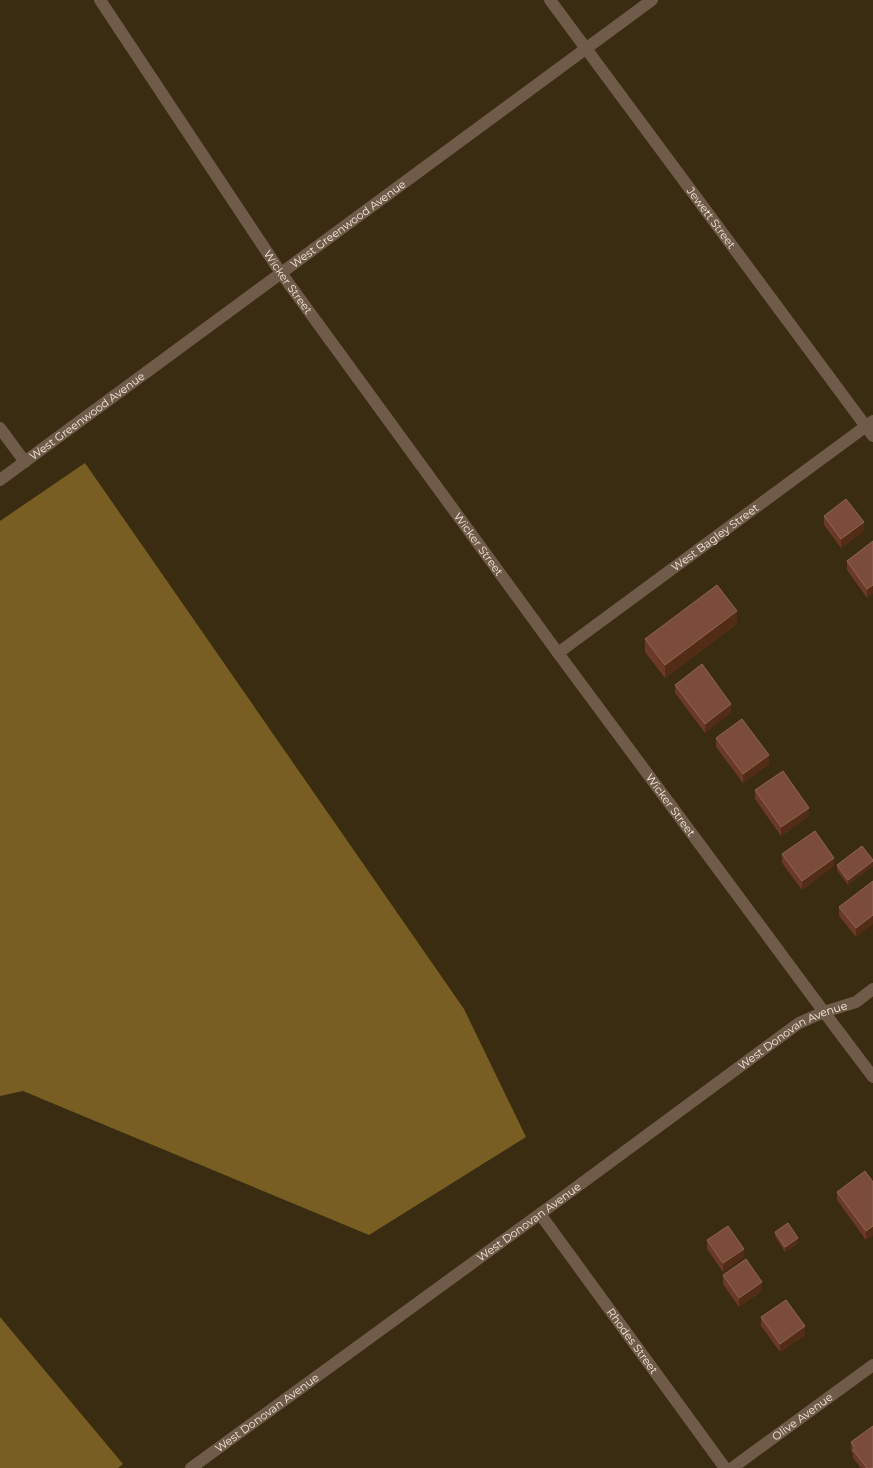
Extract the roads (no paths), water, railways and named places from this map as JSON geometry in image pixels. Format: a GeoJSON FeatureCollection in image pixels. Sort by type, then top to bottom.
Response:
{"type":"FeatureCollection","features":[{"type":"Feature","properties":{"kind":"street","name":"Wicker Street"},"geometry":{"type":"LineString","coordinates":[[100,0],[281,273],[558,653],[873,1077]]}},
{"type":"Feature","properties":{"kind":"street","name":"Jewett Street"},"geometry":{"type":"LineString","coordinates":[[550,0],[871,428]]}},
{"type":"Feature","properties":{"kind":"street","name":"West Greenwood Avenue"},"geometry":{"type":"LineString","coordinates":[[0,480],[652,0]]}},
{"type":"Feature","properties":{"kind":"street"},"geometry":{"type":"LineString","coordinates":[[0,428],[25,462]]}},
{"type":"Feature","properties":{"kind":"street","name":"West Bagley Street"},"geometry":{"type":"LineString","coordinates":[[558,653],[871,428]]}},
{"type":"Feature","properties":{"kind":"street","name":"West Donovan Avenue"},"geometry":{"type":"LineString","coordinates":[[191,1468],[799,1023],[824,1012],[856,1002],[873,989]]}},
{"type":"Feature","properties":{"kind":"street","name":"Rhodes Street"},"geometry":{"type":"LineString","coordinates":[[540,1214],[725,1468]]}},
{"type":"Feature","properties":{"kind":"street","name":"Olive Avenue"},"geometry":{"type":"LineString","coordinates":[[732,1468],[873,1365]]}}]}
